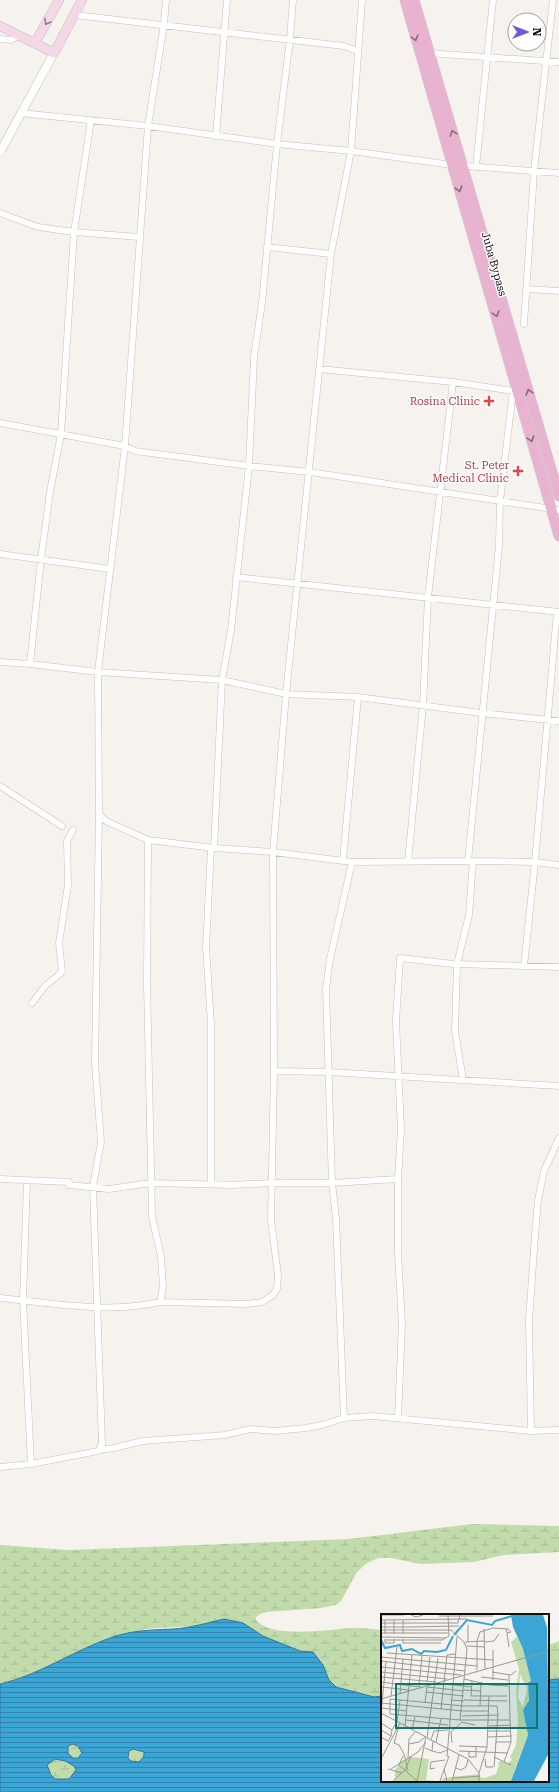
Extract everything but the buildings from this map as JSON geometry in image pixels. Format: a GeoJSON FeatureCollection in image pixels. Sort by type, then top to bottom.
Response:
{"type":"FeatureCollection","features":[{"type":"Feature","properties":{"kind":"main road"},"geometry":{"type":"LineString","coordinates":[[35,43],[59,0]]}},
{"type":"Feature","properties":{"kind":"main road"},"geometry":{"type":"LineString","coordinates":[[0,26],[54,53],[82,0]]}},
{"type":"Feature","properties":{"kind":"main road","name":"Juba Bypass"},"geometry":{"type":"LineString","coordinates":[[405,0],[424,53],[559,496]]}},
{"type":"Feature","properties":{"kind":"main road","name":"Juba Bypass"},"geometry":{"type":"LineString","coordinates":[[414,0],[424,53]]}},
{"type":"Feature","properties":{"kind":"main road","name":"Juba Bypass"},"geometry":{"type":"LineString","coordinates":[[458,165],[515,390],[555,509],[559,536]]}},
{"type":"Feature","properties":{"kind":"street"},"geometry":{"type":"LineString","coordinates":[[100,1450],[103,1434],[93,1186],[101,1142],[95,1063],[99,814],[98,672],[125,446],[138,237],[148,126],[164,24],[166,0]]}},
{"type":"Feature","properties":{"kind":"street"},"geometry":{"type":"LineString","coordinates":[[216,136],[227,0]]}},
{"type":"Feature","properties":{"kind":"street"},"geometry":{"type":"LineString","coordinates":[[211,1184],[211,1024],[206,947],[222,680],[231,630],[248,466],[254,357],[262,303],[266,247],[290,39],[293,0]]}},
{"type":"Feature","properties":{"kind":"street"},"geometry":{"type":"LineString","coordinates":[[0,1298],[134,1308],[160,1302],[246,1304],[262,1302],[273,1295],[277,1289],[278,1275],[271,1220],[274,1071],[273,852],[286,694],[310,472],[331,254],[351,151],[362,0]]}},
{"type":"Feature","properties":{"kind":"street"},"geometry":{"type":"LineString","coordinates":[[476,167],[493,0]]}},
{"type":"Feature","properties":{"kind":"street"},"geometry":{"type":"LineString","coordinates":[[524,324],[534,171],[553,0]]}},
{"type":"Feature","properties":{"kind":"street"},"geometry":{"type":"LineString","coordinates":[[75,14],[344,46],[358,51]]}},
{"type":"Feature","properties":{"kind":"street"},"geometry":{"type":"LineString","coordinates":[[0,39],[11,40],[19,35]]}},
{"type":"Feature","properties":{"kind":"street"},"geometry":{"type":"LineString","coordinates":[[0,152],[54,53]]}},
{"type":"Feature","properties":{"kind":"street"},"geometry":{"type":"LineString","coordinates":[[424,53],[559,62]]}},
{"type":"Feature","properties":{"kind":"street"},"geometry":{"type":"LineString","coordinates":[[20,113],[148,126],[277,144],[351,151],[458,165],[559,173]]}},
{"type":"Feature","properties":{"kind":"street"},"geometry":{"type":"LineString","coordinates":[[30,664],[41,559],[50,492],[61,434],[74,232],[91,120]]}},
{"type":"Feature","properties":{"kind":"street"},"geometry":{"type":"LineString","coordinates":[[0,213],[38,227],[74,232],[138,237]]}},
{"type":"Feature","properties":{"kind":"street"},"geometry":{"type":"LineString","coordinates":[[266,247],[331,254]]}},
{"type":"Feature","properties":{"kind":"street"},"geometry":{"type":"LineString","coordinates":[[527,289],[559,291]]}},
{"type":"Feature","properties":{"kind":"street"},"geometry":{"type":"LineString","coordinates":[[319,369],[452,382],[515,390],[500,501],[499,546],[481,713],[470,861],[470,915],[457,964],[455,1031],[463,1080]]}},
{"type":"Feature","properties":{"kind":"street"},"geometry":{"type":"LineString","coordinates":[[408,862],[423,705],[428,597],[452,382]]}},
{"type":"Feature","properties":{"kind":"street"},"geometry":{"type":"LineString","coordinates":[[0,424],[125,446],[135,451],[248,466],[310,472],[555,509]]}},
{"type":"Feature","properties":{"kind":"street"},"geometry":{"type":"LineString","coordinates":[[0,554],[110,569]]}},
{"type":"Feature","properties":{"kind":"street"},"geometry":{"type":"LineString","coordinates":[[236,577],[558,612],[524,966]]}},
{"type":"Feature","properties":{"kind":"street"},"geometry":{"type":"LineString","coordinates":[[0,662],[98,672],[222,680],[286,694],[358,697],[481,713],[559,721]]}},
{"type":"Feature","properties":{"kind":"street"},"geometry":{"type":"LineString","coordinates":[[343,860],[358,697]]}},
{"type":"Feature","properties":{"kind":"street"},"geometry":{"type":"LineString","coordinates":[[0,786],[62,826]]}},
{"type":"Feature","properties":{"kind":"street"},"geometry":{"type":"LineString","coordinates":[[99,814],[106,821],[148,840],[213,848],[273,852],[352,862],[470,861],[535,862],[559,865]]}},
{"type":"Feature","properties":{"kind":"street"},"geometry":{"type":"LineString","coordinates":[[32,1003],[44,986],[62,971],[59,943],[68,885],[67,841],[73,830]]}},
{"type":"Feature","properties":{"kind":"street"},"geometry":{"type":"LineString","coordinates":[[148,840],[147,982],[151,1183],[152,1216],[162,1257],[163,1287],[160,1302]]}},
{"type":"Feature","properties":{"kind":"street"},"geometry":{"type":"LineString","coordinates":[[344,1418],[336,1218],[332,1184],[326,989],[330,959],[352,862]]}},
{"type":"Feature","properties":{"kind":"street"},"geometry":{"type":"LineString","coordinates":[[398,1417],[402,1325],[398,1252],[398,1179],[401,1130],[396,1021],[400,958],[457,964],[559,967]]}},
{"type":"Feature","properties":{"kind":"street"},"geometry":{"type":"LineString","coordinates":[[274,1071],[329,1072],[399,1078],[559,1086]]}},
{"type":"Feature","properties":{"kind":"street"},"geometry":{"type":"LineString","coordinates":[[531,1431],[529,1321],[534,1235],[544,1171],[559,1138]]}},
{"type":"Feature","properties":{"kind":"street"},"geometry":{"type":"LineString","coordinates":[[0,1179],[69,1182],[69,1185],[93,1186],[109,1189],[151,1183],[233,1185],[272,1183],[332,1184],[398,1179]]}},
{"type":"Feature","properties":{"kind":"street"},"geometry":{"type":"LineString","coordinates":[[27,1181],[22,1300],[31,1464]]}},
{"type":"Feature","properties":{"kind":"street"},"geometry":{"type":"LineString","coordinates":[[0,1467],[31,1464],[150,1440],[225,1436],[250,1429],[275,1431],[306,1428],[344,1418],[373,1416],[398,1417],[531,1431],[559,1430]]}},
{"type":"Feature","properties":{"kind":"green space"},"geometry":{"type":"Polygon","coordinates":[[[472,1524],[559,1526],[559,1552],[503,1555],[474,1562],[420,1564],[391,1558],[378,1558],[367,1563],[357,1572],[341,1601],[336,1605],[321,1608],[266,1612],[255,1618],[262,1625],[272,1629],[286,1631],[301,1632],[354,1628],[381,1630],[381,1696],[374,1697],[336,1687],[329,1680],[323,1665],[313,1652],[300,1651],[263,1636],[243,1623],[144,1629],[66,1657],[35,1674],[0,1684],[0,1545],[68,1550],[349,1539],[472,1524]]]}},
{"type":"Feature","properties":{"kind":"green space"},"geometry":{"type":"Polygon","coordinates":[[[559,1641],[559,1679],[549,1680],[549,1645],[559,1641]]]}},
{"type":"Feature","properties":{"kind":"green space"},"geometry":{"type":"Polygon","coordinates":[[[73,1744],[78,1746],[82,1753],[78,1758],[73,1758],[68,1753],[68,1746],[73,1744]]]}},
{"type":"Feature","properties":{"kind":"green space"},"geometry":{"type":"Polygon","coordinates":[[[133,1749],[144,1752],[144,1756],[139,1762],[131,1761],[128,1758],[129,1751],[133,1749]]]}},
{"type":"Feature","properties":{"kind":"green space"},"geometry":{"type":"Polygon","coordinates":[[[55,1759],[65,1761],[75,1766],[76,1770],[69,1779],[55,1779],[48,1771],[47,1765],[55,1759]]]}},
{"type":"Feature","properties":{"kind":"water"},"geometry":{"type":"Polygon","coordinates":[[[224,1619],[243,1623],[263,1636],[300,1651],[313,1652],[323,1665],[329,1680],[336,1687],[374,1697],[381,1696],[381,1782],[549,1782],[549,1680],[559,1679],[559,1792],[0,1792],[0,1684],[29,1675],[99,1642],[120,1635],[143,1631],[186,1628],[224,1619]],[[73,1744],[68,1746],[68,1753],[73,1758],[78,1758],[82,1753],[78,1746],[73,1744]],[[133,1749],[129,1751],[128,1758],[131,1761],[139,1762],[144,1756],[144,1752],[133,1749]],[[55,1759],[47,1765],[51,1775],[55,1779],[69,1779],[76,1770],[74,1766],[65,1761],[55,1759]]]}},
{"type":"Feature","properties":{"kind":"place","name":"Rosina Clinic"},"geometry":{"type":"Point","coordinates":[489,401]}},
{"type":"Feature","properties":{"kind":"place","name":"St. Peter Medical Clinic"},"geometry":{"type":"Point","coordinates":[518,471]}}]}
